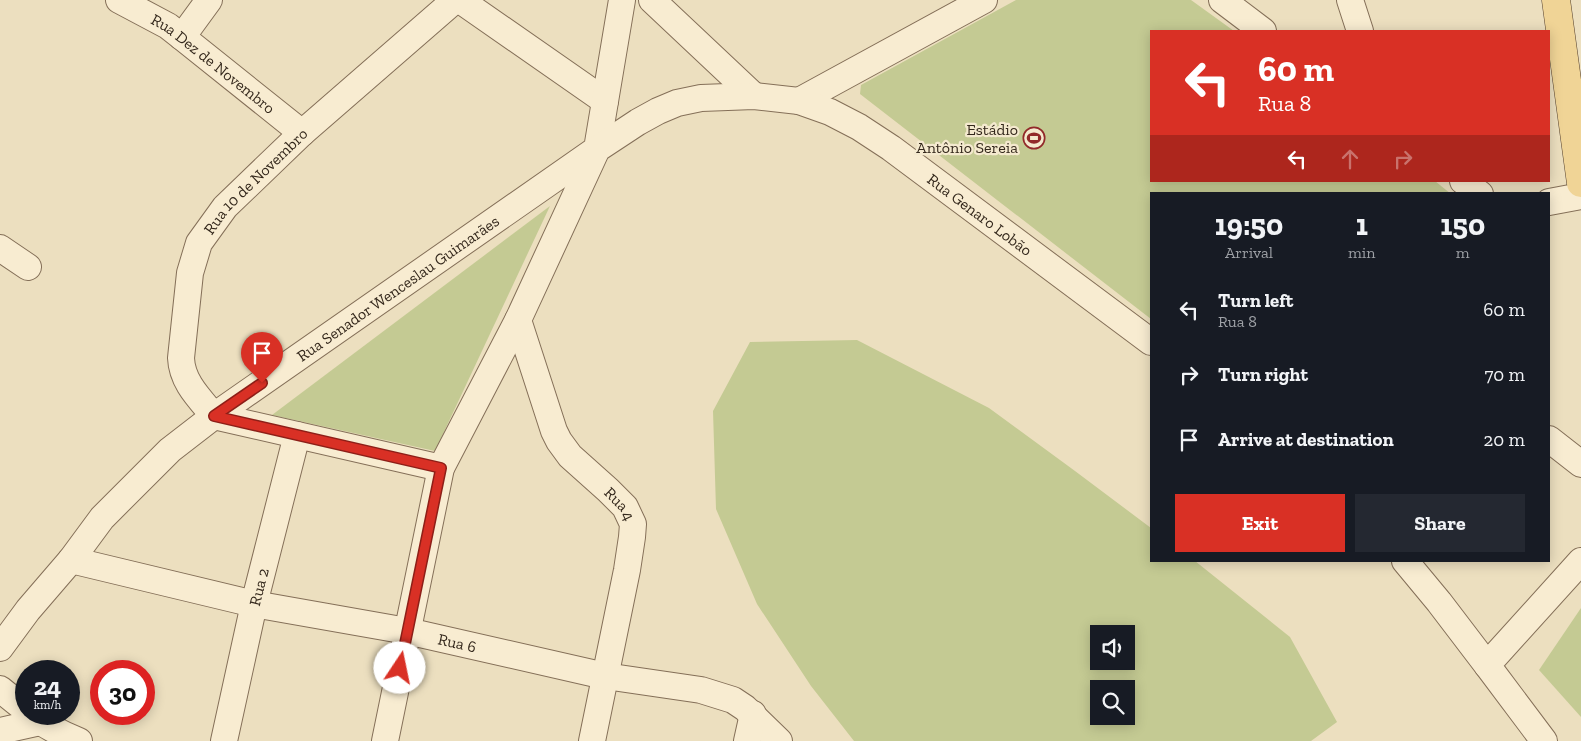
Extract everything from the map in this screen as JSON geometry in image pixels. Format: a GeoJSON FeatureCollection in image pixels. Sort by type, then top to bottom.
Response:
{"type":"FeatureCollection","features":[{"type":"Feature","properties":{"kind":"main road"},"geometry":{"type":"LineString","coordinates":[[1556,0],[1581,183]]}},
{"type":"Feature","properties":{"kind":"street","name":"Rua Dez de Novembro"},"geometry":{"type":"LineString","coordinates":[[119,0],[168,26],[302,133]]}},
{"type":"Feature","properties":{"kind":"street"},"geometry":{"type":"LineString","coordinates":[[182,37],[209,0]]}},
{"type":"Feature","properties":{"kind":"street","name":"Rua 10 de Novembro"},"geometry":{"type":"LineString","coordinates":[[214,416],[188,384],[181,358],[190,273],[199,243],[225,207],[302,133],[455,0]]}},
{"type":"Feature","properties":{"kind":"street"},"geometry":{"type":"LineString","coordinates":[[460,0],[605,101]]}},
{"type":"Feature","properties":{"kind":"street"},"geometry":{"type":"LineString","coordinates":[[385,741],[441,468],[518,320],[597,149],[622,0]]}},
{"type":"Feature","properties":{"kind":"street"},"geometry":{"type":"LineString","coordinates":[[652,0],[754,96]]}},
{"type":"Feature","properties":{"kind":"street"},"geometry":{"type":"LineString","coordinates":[[799,101],[984,0]]}},
{"type":"Feature","properties":{"kind":"street"},"geometry":{"type":"LineString","coordinates":[[1222,0],[1262,30]]}},
{"type":"Feature","properties":{"kind":"street"},"geometry":{"type":"LineString","coordinates":[[1350,0],[1360,30]]}},
{"type":"Feature","properties":{"kind":"street","name":"Rua Senador Wenceslau Guimarães"},"geometry":{"type":"LineString","coordinates":[[0,648],[28,610],[71,560],[102,518],[170,450],[214,416],[597,149],[644,119],[677,103],[702,98],[754,96],[799,101]]}},
{"type":"Feature","properties":{"kind":"street","name":"Rua Genaro Lobão"},"geometry":{"type":"LineString","coordinates":[[799,101],[838,116],[891,148],[1150,341]]}},
{"type":"Feature","properties":{"kind":"street"},"geometry":{"type":"LineString","coordinates":[[1464,182],[1477,192]]}},
{"type":"Feature","properties":{"kind":"street"},"geometry":{"type":"LineString","coordinates":[[1550,202],[1581,196]]}},
{"type":"Feature","properties":{"kind":"street"},"geometry":{"type":"LineString","coordinates":[[0,248],[28,267]]}},
{"type":"Feature","properties":{"kind":"street","name":"Rua 4"},"geometry":{"type":"LineString","coordinates":[[518,320],[554,431],[559,441],[570,456],[624,507],[633,524],[627,570],[592,741]]}},
{"type":"Feature","properties":{"kind":"street"},"geometry":{"type":"LineString","coordinates":[[214,416],[441,468]]}},
{"type":"Feature","properties":{"kind":"street","name":"Rua 2"},"geometry":{"type":"LineString","coordinates":[[224,741],[254,604],[297,435]]}},
{"type":"Feature","properties":{"kind":"street"},"geometry":{"type":"LineString","coordinates":[[1550,440],[1581,464]]}},
{"type":"Feature","properties":{"kind":"street","name":"Rua 6"},"geometry":{"type":"LineString","coordinates":[[71,560],[254,604],[407,631],[605,676],[701,690],[733,700],[753,714],[779,741]]}},
{"type":"Feature","properties":{"kind":"street"},"geometry":{"type":"LineString","coordinates":[[1487,665],[1581,561]]}},
{"type":"Feature","properties":{"kind":"street"},"geometry":{"type":"LineString","coordinates":[[1406,562],[1439,602],[1544,741]]}},
{"type":"Feature","properties":{"kind":"street"},"geometry":{"type":"LineString","coordinates":[[0,688],[15,701]]}},
{"type":"Feature","properties":{"kind":"street"},"geometry":{"type":"LineString","coordinates":[[747,741],[753,714]]}},
{"type":"Feature","properties":{"kind":"street"},"geometry":{"type":"LineString","coordinates":[[0,731],[15,724]]}},
{"type":"Feature","properties":{"kind":"street"},"geometry":{"type":"LineString","coordinates":[[47,725],[69,739]]}},
{"type":"Feature","properties":{"kind":"green space","name":"Estádio Antônio Sereia"},"geometry":{"type":"Polygon","coordinates":[[[1016,0],[1191,0],[1233,30],[1150,30],[1150,182],[1436,182],[1449,192],[1150,192],[1150,318],[860,94],[861,85],[1016,0]]]}},
{"type":"Feature","properties":{"kind":"green space"},"geometry":{"type":"Polygon","coordinates":[[[550,206],[435,451],[272,415],[550,206]]]}},
{"type":"Feature","properties":{"kind":"green space"},"geometry":{"type":"Polygon","coordinates":[[[857,340],[989,408],[1150,527],[1150,562],[1196,562],[1290,637],[1337,722],[1311,741],[854,741],[811,686],[757,604],[716,509],[713,411],[750,342],[857,340]]]}},
{"type":"Feature","properties":{"kind":"green space"},"geometry":{"type":"Polygon","coordinates":[[[1581,608],[1581,717],[1539,670],[1581,608]]]}},
{"type":"Feature","properties":{"kind":"place","name":"Estádio Antônio Sereia"},"geometry":{"type":"Point","coordinates":[1034,138]}},
{"type":"Feature","properties":{"kind":"route"},"geometry":{"type":"LineString","coordinates":[[262,383],[214,416],[441,468],[400,668]]}}]}
